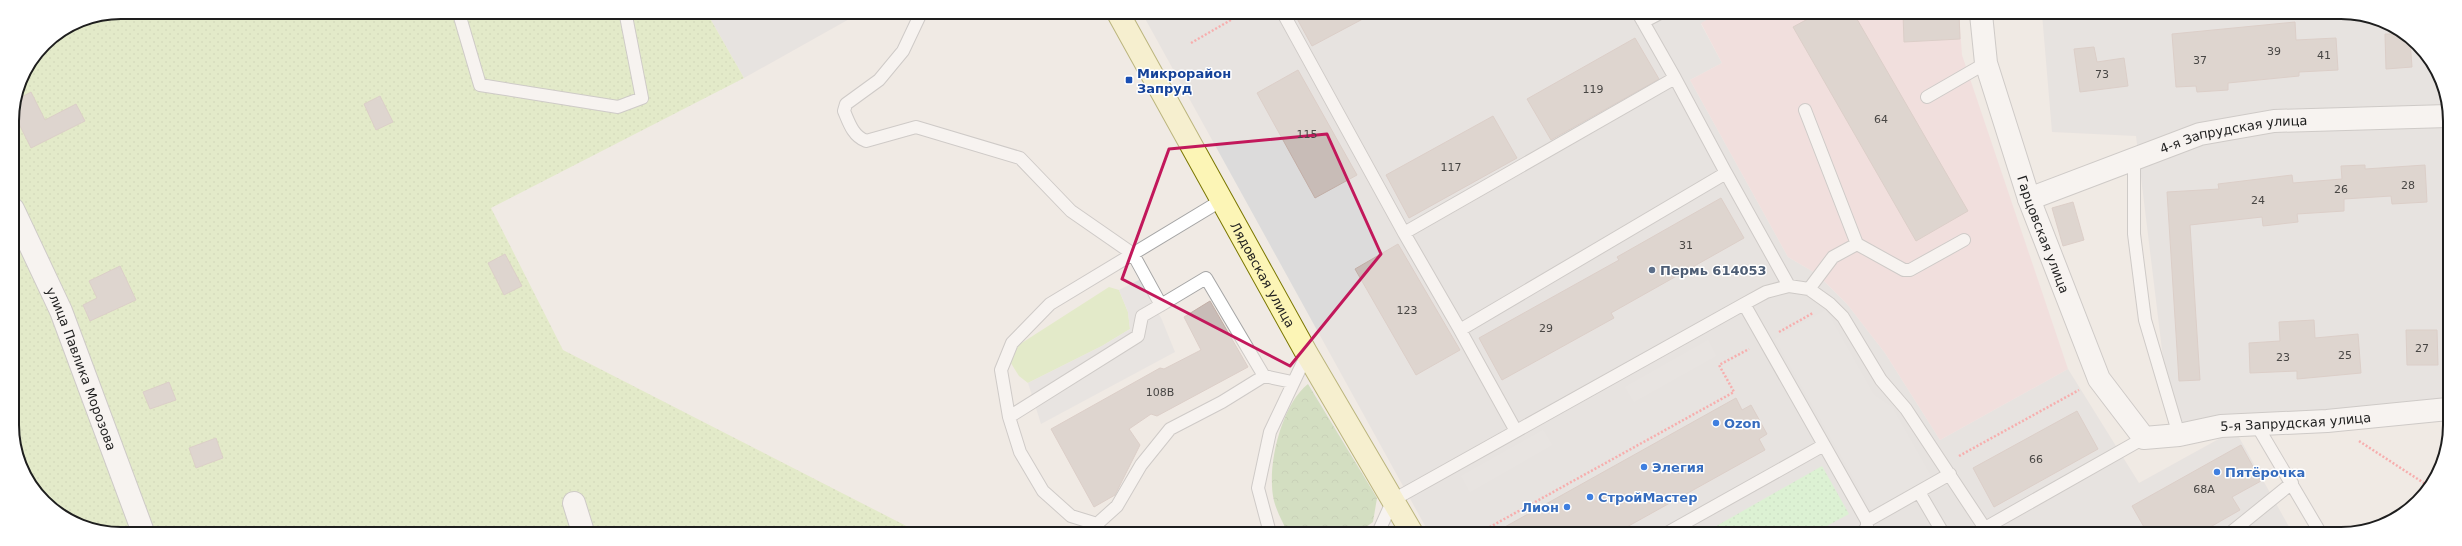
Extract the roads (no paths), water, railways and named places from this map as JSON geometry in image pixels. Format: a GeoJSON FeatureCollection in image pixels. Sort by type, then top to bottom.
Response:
{"type":"FeatureCollection","features":[{"type":"Feature","properties":{"kind":"main road","name":"Лядовская улица"},"geometry":{"type":"LineString","coordinates":[[1121,19],[1307,354],[1409,527]]}},
{"type":"Feature","properties":{"kind":"street","name":"Гарцовская улица"},"geometry":{"type":"LineString","coordinates":[[1981,19],[1986,63],[2030,199],[2099,379],[2144,438]]}},
{"type":"Feature","properties":{"kind":"street","name":"4-я Запрудская улица"},"geometry":{"type":"LineString","coordinates":[[2030,199],[2200,134],[2274,122],[2443,116]]}},
{"type":"Feature","properties":{"kind":"street","name":"улица Павлика Морозова"},"geometry":{"type":"LineString","coordinates":[[19,222],[61,311],[141,527]]}},
{"type":"Feature","properties":{"kind":"street","name":"5-я Запрудская улица"},"geometry":{"type":"LineString","coordinates":[[2144,438],[2179,435],[2221,426],[2327,421],[2443,409]]}},
{"type":"Feature","properties":{"kind":"street"},"geometry":{"type":"LineString","coordinates":[[574,503],[581,527]]}},
{"type":"Feature","properties":{"kind":"lane"},"geometry":{"type":"LineString","coordinates":[[461,19],[480,85],[618,107],[642,98],[627,19]]}},
{"type":"Feature","properties":{"kind":"lane"},"geometry":{"type":"LineString","coordinates":[[918,19],[903,51],[879,80],[846,104],[844,111],[853,131],[860,138],[866,141],[916,127],[1020,158],[1071,211],[1133,254],[1162,305]]}},
{"type":"Feature","properties":{"kind":"lane"},"geometry":{"type":"LineString","coordinates":[[1286,19],[1404,233],[1516,431]]}},
{"type":"Feature","properties":{"kind":"lane"},"geometry":{"type":"LineString","coordinates":[[1642,19],[1789,286]]}},
{"type":"Feature","properties":{"kind":"lane"},"geometry":{"type":"LineString","coordinates":[[1927,97],[1986,63]]}},
{"type":"Feature","properties":{"kind":"lane"},"geometry":{"type":"LineString","coordinates":[[1404,233],[1675,78]]}},
{"type":"Feature","properties":{"kind":"lane"},"geometry":{"type":"LineString","coordinates":[[1805,110],[1857,244],[1904,270],[1910,270],[1964,240]]}},
{"type":"Feature","properties":{"kind":"lane"},"geometry":{"type":"LineString","coordinates":[[2134,160],[2134,234],[2145,320],[2179,435]]}},
{"type":"Feature","properties":{"kind":"lane"},"geometry":{"type":"LineString","coordinates":[[1460,330],[1726,173]]}},
{"type":"Feature","properties":{"kind":"lane"},"geometry":{"type":"LineString","coordinates":[[1222,200],[1050,304],[1012,343],[1001,370],[1009,417],[1020,452],[1042,491],[1070,516],[1097,524],[1117,506],[1141,465],[1170,429],[1222,402],[1264,376],[1292,382]]}},
{"type":"Feature","properties":{"kind":"lane"},"geometry":{"type":"LineString","coordinates":[[1809,290],[1833,257],[1857,244]]}},
{"type":"Feature","properties":{"kind":"lane"},"geometry":{"type":"LineString","coordinates":[[1009,417],[1138,336],[1142,316],[1206,278],[1264,376]]}},
{"type":"Feature","properties":{"kind":"lane"},"geometry":{"type":"LineString","coordinates":[[1381,527],[1394,500],[1766,292],[1789,286],[1809,290],[1830,304],[1843,318],[1881,380],[1906,409],[1984,527]]}},
{"type":"Feature","properties":{"kind":"lane"},"geometry":{"type":"LineString","coordinates":[[1744,304],[1867,521],[1867,527]]}},
{"type":"Feature","properties":{"kind":"lane"},"geometry":{"type":"LineString","coordinates":[[1268,527],[1258,488],[1270,432],[1292,382],[1307,354]]}},
{"type":"Feature","properties":{"kind":"lane"},"geometry":{"type":"LineString","coordinates":[[2256,424],[2317,527]]}},
{"type":"Feature","properties":{"kind":"lane"},"geometry":{"type":"LineString","coordinates":[[1994,527],[2144,438]]}},
{"type":"Feature","properties":{"kind":"lane"},"geometry":{"type":"LineString","coordinates":[[1678,527],[1824,445]]}},
{"type":"Feature","properties":{"kind":"lane"},"geometry":{"type":"LineString","coordinates":[[1867,521],[1919,492],[1946,470]]}},
{"type":"Feature","properties":{"kind":"lane"},"geometry":{"type":"LineString","coordinates":[[2238,527],[2292,483]]}},
{"type":"Feature","properties":{"kind":"lane"},"geometry":{"type":"LineString","coordinates":[[1919,492],[1939,527]]}},
{"type":"Feature","properties":{"kind":"place","name":"Микрорайон Запруд"},"geometry":{"type":"Point","coordinates":[1129,80]}},
{"type":"Feature","properties":{"kind":"place","name":"Пермь 614053"},"geometry":{"type":"Point","coordinates":[1652,270]}},
{"type":"Feature","properties":{"kind":"place","name":"Ozon"},"geometry":{"type":"Point","coordinates":[1716,423]}},
{"type":"Feature","properties":{"kind":"place","name":"Элегия"},"geometry":{"type":"Point","coordinates":[1644,467]}},
{"type":"Feature","properties":{"kind":"place","name":"Пятёрочка"},"geometry":{"type":"Point","coordinates":[2217,472]}},
{"type":"Feature","properties":{"kind":"place","name":"СтройМастер"},"geometry":{"type":"Point","coordinates":[1590,497]}},
{"type":"Feature","properties":{"kind":"place","name":"Лион"},"geometry":{"type":"Point","coordinates":[1567,507]}}]}
